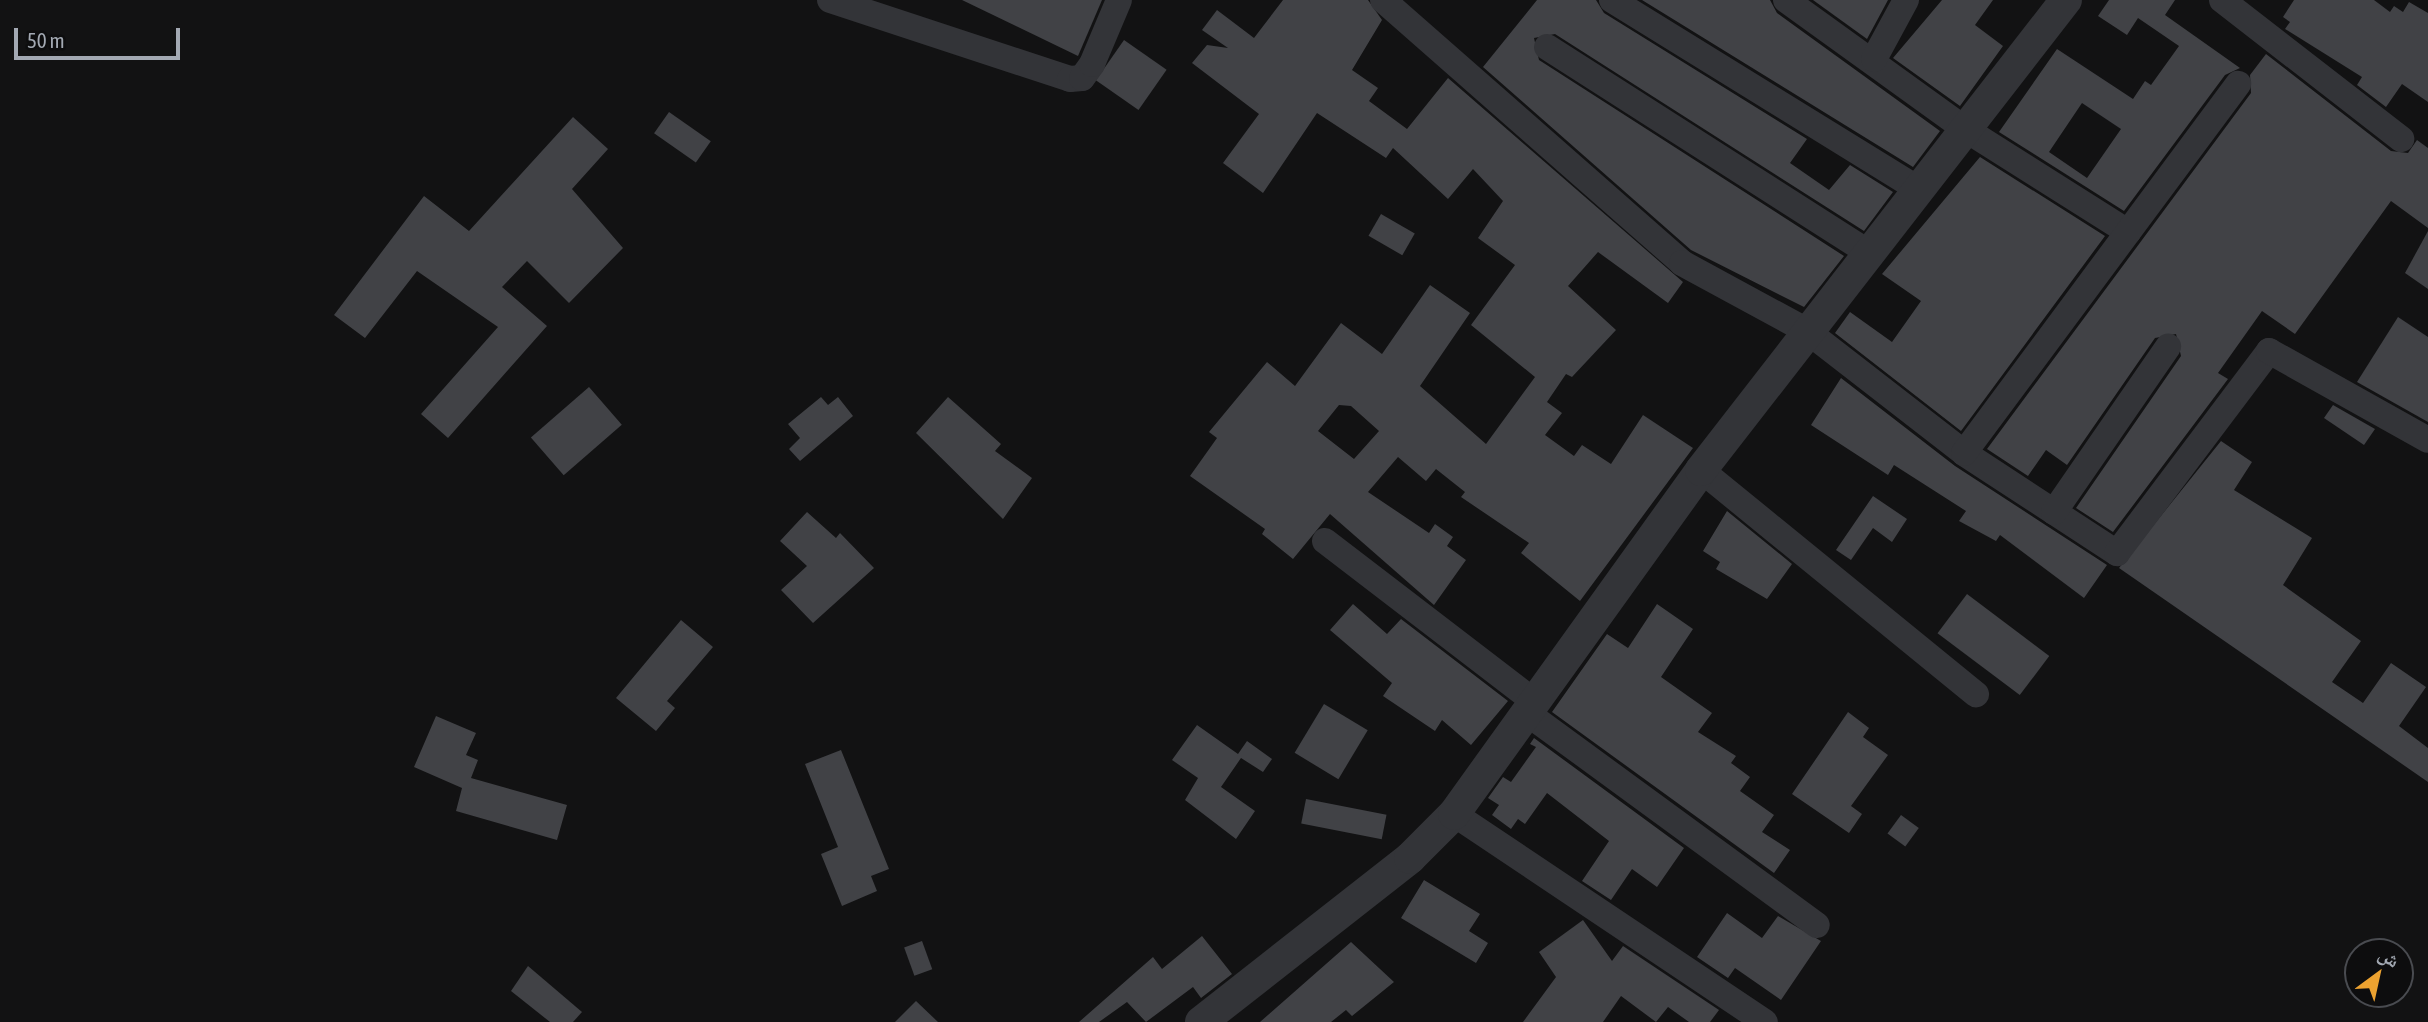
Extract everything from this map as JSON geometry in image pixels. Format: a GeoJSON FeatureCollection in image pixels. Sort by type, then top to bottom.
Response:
{"type":"FeatureCollection","features":[{"type":"Feature","properties":{"kind":"street"},"geometry":{"type":"LineString","coordinates":[[830,0],[1070,79],[1082,78],[1092,64],[1119,0]]}},
{"type":"Feature","properties":{"kind":"street"},"geometry":{"type":"LineString","coordinates":[[1383,0],[1682,263],[1807,331],[1964,453],[2117,553],[2125,550],[2269,351],[2428,440]]}},
{"type":"Feature","properties":{"kind":"street"},"geometry":{"type":"LineString","coordinates":[[1612,0],[1917,189]]}},
{"type":"Feature","properties":{"kind":"street"},"geometry":{"type":"LineString","coordinates":[[1786,0],[1874,59],[1965,129],[2128,232]]}},
{"type":"Feature","properties":{"kind":"street"},"geometry":{"type":"LineString","coordinates":[[1874,59],[1906,0]]}},
{"type":"Feature","properties":{"kind":"street"},"geometry":{"type":"LineString","coordinates":[[1201,1022],[1410,858],[1454,814],[1701,470],[2066,0]]}},
{"type":"Feature","properties":{"kind":"street"},"geometry":{"type":"LineString","coordinates":[[2222,0],[2401,139]]}},
{"type":"Feature","properties":{"kind":"street"},"geometry":{"type":"LineString","coordinates":[[1547,47],[1868,252]]}},
{"type":"Feature","properties":{"kind":"street"},"geometry":{"type":"LineString","coordinates":[[1964,453],[2238,84]]}},
{"type":"Feature","properties":{"kind":"street"},"geometry":{"type":"LineString","coordinates":[[2054,512],[2168,346]]}},
{"type":"Feature","properties":{"kind":"street"},"geometry":{"type":"LineString","coordinates":[[1701,470],[1976,694]]}},
{"type":"Feature","properties":{"kind":"street"},"geometry":{"type":"LineString","coordinates":[[1325,541],[1531,707],[1817,925]]}},
{"type":"Feature","properties":{"kind":"street"},"geometry":{"type":"LineString","coordinates":[[1454,814],[1765,1022]]}},
{"type":"Feature","properties":{"kind":"building"},"geometry":{"type":"Polygon","coordinates":[[[962,0],[1102,0],[1078,56],[962,0]]]}},
{"type":"Feature","properties":{"kind":"building"},"geometry":{"type":"Polygon","coordinates":[[[1283,0],[1368,0],[1382,20],[1352,70],[1378,88],[1369,101],[1407,129],[1448,78],[1683,282],[1668,303],[1598,252],[1568,286],[1616,330],[1572,377],[1566,374],[1547,402],[1562,413],[1545,435],[1574,456],[1582,445],[1611,464],[1643,415],[1693,448],[1580,601],[1521,553],[1529,543],[1461,497],[1465,492],[1436,469],[1426,481],[1398,457],[1368,492],[1429,533],[1435,524],[1453,537],[1447,546],[1466,560],[1434,605],[1330,514],[1293,559],[1262,534],[1265,529],[1190,476],[1217,438],[1209,432],[1267,362],[1295,386],[1341,323],[1382,354],[1430,285],[1470,313],[1420,386],[1486,444],[1535,377],[1471,325],[1515,265],[1478,238],[1503,201],[1473,169],[1448,199],[1393,148],[1386,158],[1317,113],[1263,193],[1223,163],[1259,114],[1192,63],[1207,45],[1228,48],[1202,30],[1217,10],[1254,38],[1283,0]],[[1339,405],[1318,431],[1354,459],[1379,431],[1351,406],[1339,405]]]}},
{"type":"Feature","properties":{"kind":"building"},"geometry":{"type":"Polygon","coordinates":[[[1537,0],[1596,0],[1604,13],[1807,139],[1790,163],[1829,190],[1850,165],[1893,192],[1864,231],[1555,34],[1534,38],[1539,60],[1844,256],[1804,307],[1691,250],[1483,67],[1537,0]]]}},
{"type":"Feature","properties":{"kind":"building"},"geometry":{"type":"Polygon","coordinates":[[[1642,0],[1770,0],[1777,13],[1940,131],[1913,167],[1642,0]]]}},
{"type":"Feature","properties":{"kind":"building"},"geometry":{"type":"Polygon","coordinates":[[[1813,0],[1888,0],[1867,39],[1813,0]]]}},
{"type":"Feature","properties":{"kind":"building"},"geometry":{"type":"Polygon","coordinates":[[[1942,0],[1993,0],[1975,25],[2003,46],[1960,106],[1893,58],[1942,0]]]}},
{"type":"Feature","properties":{"kind":"building"},"geometry":{"type":"Polygon","coordinates":[[[2109,0],[2175,0],[2165,15],[2240,68],[2225,75],[2124,211],[1999,132],[2057,49],[2133,99],[2145,81],[2151,85],[2179,46],[2138,18],[2127,35],[2098,16],[2109,0]],[[2082,103],[2049,152],[2087,178],[2121,129],[2082,103]]]}},
{"type":"Feature","properties":{"kind":"building"},"geometry":{"type":"Polygon","coordinates":[[[2294,0],[2374,0],[2390,12],[2394,6],[2403,12],[2409,2],[2428,13],[2428,102],[2402,84],[2386,107],[2357,85],[2362,77],[2285,29],[2290,22],[2283,17],[2294,0]]]}},
{"type":"Feature","properties":{"kind":"building"},"geometry":{"type":"Polygon","coordinates":[[[1124,40],[1167,70],[1138,110],[1096,80],[1124,40]]]}},
{"type":"Feature","properties":{"kind":"building"},"geometry":{"type":"Polygon","coordinates":[[[2266,54],[2391,151],[2408,153],[2417,140],[2428,148],[2428,228],[2391,201],[2295,334],[2262,311],[2218,373],[2228,379],[2113,532],[2076,508],[2181,356],[2176,334],[2155,338],[2067,465],[2046,450],[2028,476],[1987,449],[2251,93],[2250,75],[2266,54]]]}},
{"type":"Feature","properties":{"kind":"building"},"geometry":{"type":"Polygon","coordinates":[[[669,112],[711,141],[696,163],[654,133],[669,112]]]}},
{"type":"Feature","properties":{"kind":"building"},"geometry":{"type":"Polygon","coordinates":[[[573,117],[608,149],[572,189],[623,248],[569,303],[527,261],[502,287],[547,326],[448,438],[421,414],[498,327],[417,271],[365,338],[334,315],[424,196],[469,231],[573,117]]]}},
{"type":"Feature","properties":{"kind":"building"},"geometry":{"type":"Polygon","coordinates":[[[1980,157],[2105,236],[1961,431],[1835,333],[1850,312],[1892,342],[1921,301],[1882,274],[1980,157]]]}},
{"type":"Feature","properties":{"kind":"building"},"geometry":{"type":"Polygon","coordinates":[[[1381,214],[1415,234],[1402,255],[1368,236],[1381,214]]]}},
{"type":"Feature","properties":{"kind":"building"},"geometry":{"type":"Polygon","coordinates":[[[2428,231],[2428,289],[2405,273],[2428,231]]]}},
{"type":"Feature","properties":{"kind":"building"},"geometry":{"type":"Polygon","coordinates":[[[2398,317],[2428,337],[2428,422],[2357,382],[2398,317]]]}},
{"type":"Feature","properties":{"kind":"building"},"geometry":{"type":"Polygon","coordinates":[[[1841,378],[1955,466],[2107,565],[2084,598],[2000,535],[1996,541],[1959,521],[1966,511],[1894,465],[1888,475],[1811,425],[1841,378]]]}},
{"type":"Feature","properties":{"kind":"building"},"geometry":{"type":"Polygon","coordinates":[[[589,387],[622,425],[564,475],[531,438],[589,387]]]}},
{"type":"Feature","properties":{"kind":"building"},"geometry":{"type":"Polygon","coordinates":[[[821,397],[828,405],[838,397],[853,416],[800,461],[789,449],[800,438],[788,424],[821,397]]]}},
{"type":"Feature","properties":{"kind":"building"},"geometry":{"type":"Polygon","coordinates":[[[948,397],[1001,444],[995,451],[1032,478],[1003,519],[916,433],[948,397]]]}},
{"type":"Feature","properties":{"kind":"building"},"geometry":{"type":"Polygon","coordinates":[[[2333,405],[2375,429],[2364,445],[2324,418],[2333,405]]]}},
{"type":"Feature","properties":{"kind":"building"},"geometry":{"type":"Polygon","coordinates":[[[2221,441],[2252,462],[2234,490],[2312,538],[2283,585],[2361,641],[2332,682],[2363,703],[2391,663],[2426,687],[2399,726],[2428,748],[2428,782],[2119,568],[2221,441]]]}},
{"type":"Feature","properties":{"kind":"building"},"geometry":{"type":"Polygon","coordinates":[[[1873,496],[1907,519],[1892,542],[1873,528],[1851,560],[1836,550],[1873,496]]]}},
{"type":"Feature","properties":{"kind":"building"},"geometry":{"type":"Polygon","coordinates":[[[1727,511],[1792,564],[1767,599],[1716,569],[1720,562],[1703,551],[1727,511]]]}},
{"type":"Feature","properties":{"kind":"building"},"geometry":{"type":"Polygon","coordinates":[[[807,512],[836,538],[840,533],[874,568],[813,623],[781,590],[807,566],[780,541],[807,512]]]}},
{"type":"Feature","properties":{"kind":"building"},"geometry":{"type":"Polygon","coordinates":[[[1967,594],[2049,656],[2020,695],[1938,633],[1967,594]]]}},
{"type":"Feature","properties":{"kind":"building"},"geometry":{"type":"Polygon","coordinates":[[[1353,604],[1387,634],[1401,619],[1508,701],[1471,745],[1442,720],[1435,731],[1383,696],[1392,683],[1330,630],[1353,604]]]}},
{"type":"Feature","properties":{"kind":"building"},"geometry":{"type":"Polygon","coordinates":[[[1657,604],[1693,629],[1661,677],[1712,713],[1698,732],[1736,756],[1731,763],[1750,777],[1740,791],[1774,815],[1762,832],[1790,850],[1774,873],[1552,712],[1607,634],[1628,648],[1657,604]]]}},
{"type":"Feature","properties":{"kind":"building"},"geometry":{"type":"Polygon","coordinates":[[[681,620],[713,647],[667,701],[675,708],[656,731],[616,698],[681,620]]]}},
{"type":"Feature","properties":{"kind":"building"},"geometry":{"type":"Polygon","coordinates":[[[1324,704],[1368,730],[1338,779],[1295,753],[1324,704]]]}},
{"type":"Feature","properties":{"kind":"building"},"geometry":{"type":"Polygon","coordinates":[[[1848,712],[1869,728],[1863,737],[1888,755],[1851,806],[1862,814],[1849,833],[1792,794],[1848,712]]]}},
{"type":"Feature","properties":{"kind":"building"},"geometry":{"type":"Polygon","coordinates":[[[436,716],[476,733],[466,755],[478,760],[471,778],[567,805],[557,840],[456,811],[462,788],[414,767],[436,716]]]}},
{"type":"Feature","properties":{"kind":"building"},"geometry":{"type":"Polygon","coordinates":[[[1197,725],[1238,754],[1247,741],[1272,759],[1263,772],[1241,758],[1221,787],[1255,811],[1236,839],[1185,800],[1198,778],[1172,760],[1197,725]]]}},
{"type":"Feature","properties":{"kind":"building"},"geometry":{"type":"Polygon","coordinates":[[[1534,738],[1684,848],[1657,887],[1632,869],[1611,900],[1582,881],[1609,841],[1547,793],[1525,824],[1518,819],[1511,829],[1492,815],[1499,805],[1488,798],[1503,777],[1511,782],[1536,747],[1530,744],[1534,738]]]}},
{"type":"Feature","properties":{"kind":"building"},"geometry":{"type":"Polygon","coordinates":[[[841,750],[889,869],[871,876],[877,891],[842,906],[821,854],[838,847],[805,764],[841,750]]]}},
{"type":"Feature","properties":{"kind":"building"},"geometry":{"type":"Polygon","coordinates":[[[1306,799],[1386,815],[1382,839],[1301,824],[1306,799]]]}},
{"type":"Feature","properties":{"kind":"building"},"geometry":{"type":"Polygon","coordinates":[[[1901,815],[1919,828],[1905,847],[1887,834],[1901,815]]]}},
{"type":"Feature","properties":{"kind":"building"},"geometry":{"type":"Polygon","coordinates":[[[1424,880],[1480,914],[1469,931],[1488,943],[1476,963],[1401,918],[1424,880]]]}},
{"type":"Feature","properties":{"kind":"building"},"geometry":{"type":"Polygon","coordinates":[[[1727,913],[1762,938],[1778,916],[1821,941],[1781,1000],[1735,968],[1728,978],[1697,957],[1727,913]]]}},
{"type":"Feature","properties":{"kind":"building"},"geometry":{"type":"Polygon","coordinates":[[[1583,920],[1612,961],[1623,946],[1719,1010],[1710,1022],[1689,1022],[1668,1007],[1656,1022],[1621,996],[1603,1022],[1523,1022],[1556,977],[1539,952],[1583,920]]]}},
{"type":"Feature","properties":{"kind":"building"},"geometry":{"type":"Polygon","coordinates":[[[1202,936],[1232,974],[1201,998],[1193,987],[1146,1022],[1127,1002],[1099,1022],[1079,1022],[1153,957],[1162,969],[1202,936]]]}},
{"type":"Feature","properties":{"kind":"building"},"geometry":{"type":"Polygon","coordinates":[[[922,941],[932,969],[914,976],[904,947],[922,941]]]}},
{"type":"Feature","properties":{"kind":"building"},"geometry":{"type":"Polygon","coordinates":[[[1351,942],[1394,982],[1352,1016],[1346,1010],[1331,1022],[1260,1022],[1351,942]]]}},
{"type":"Feature","properties":{"kind":"building"},"geometry":{"type":"Polygon","coordinates":[[[528,966],[582,1012],[573,1022],[550,1022],[511,991],[528,966]]]}},
{"type":"Feature","properties":{"kind":"building"},"geometry":{"type":"Polygon","coordinates":[[[916,1001],[938,1022],[895,1022],[916,1001]]]}}]}
